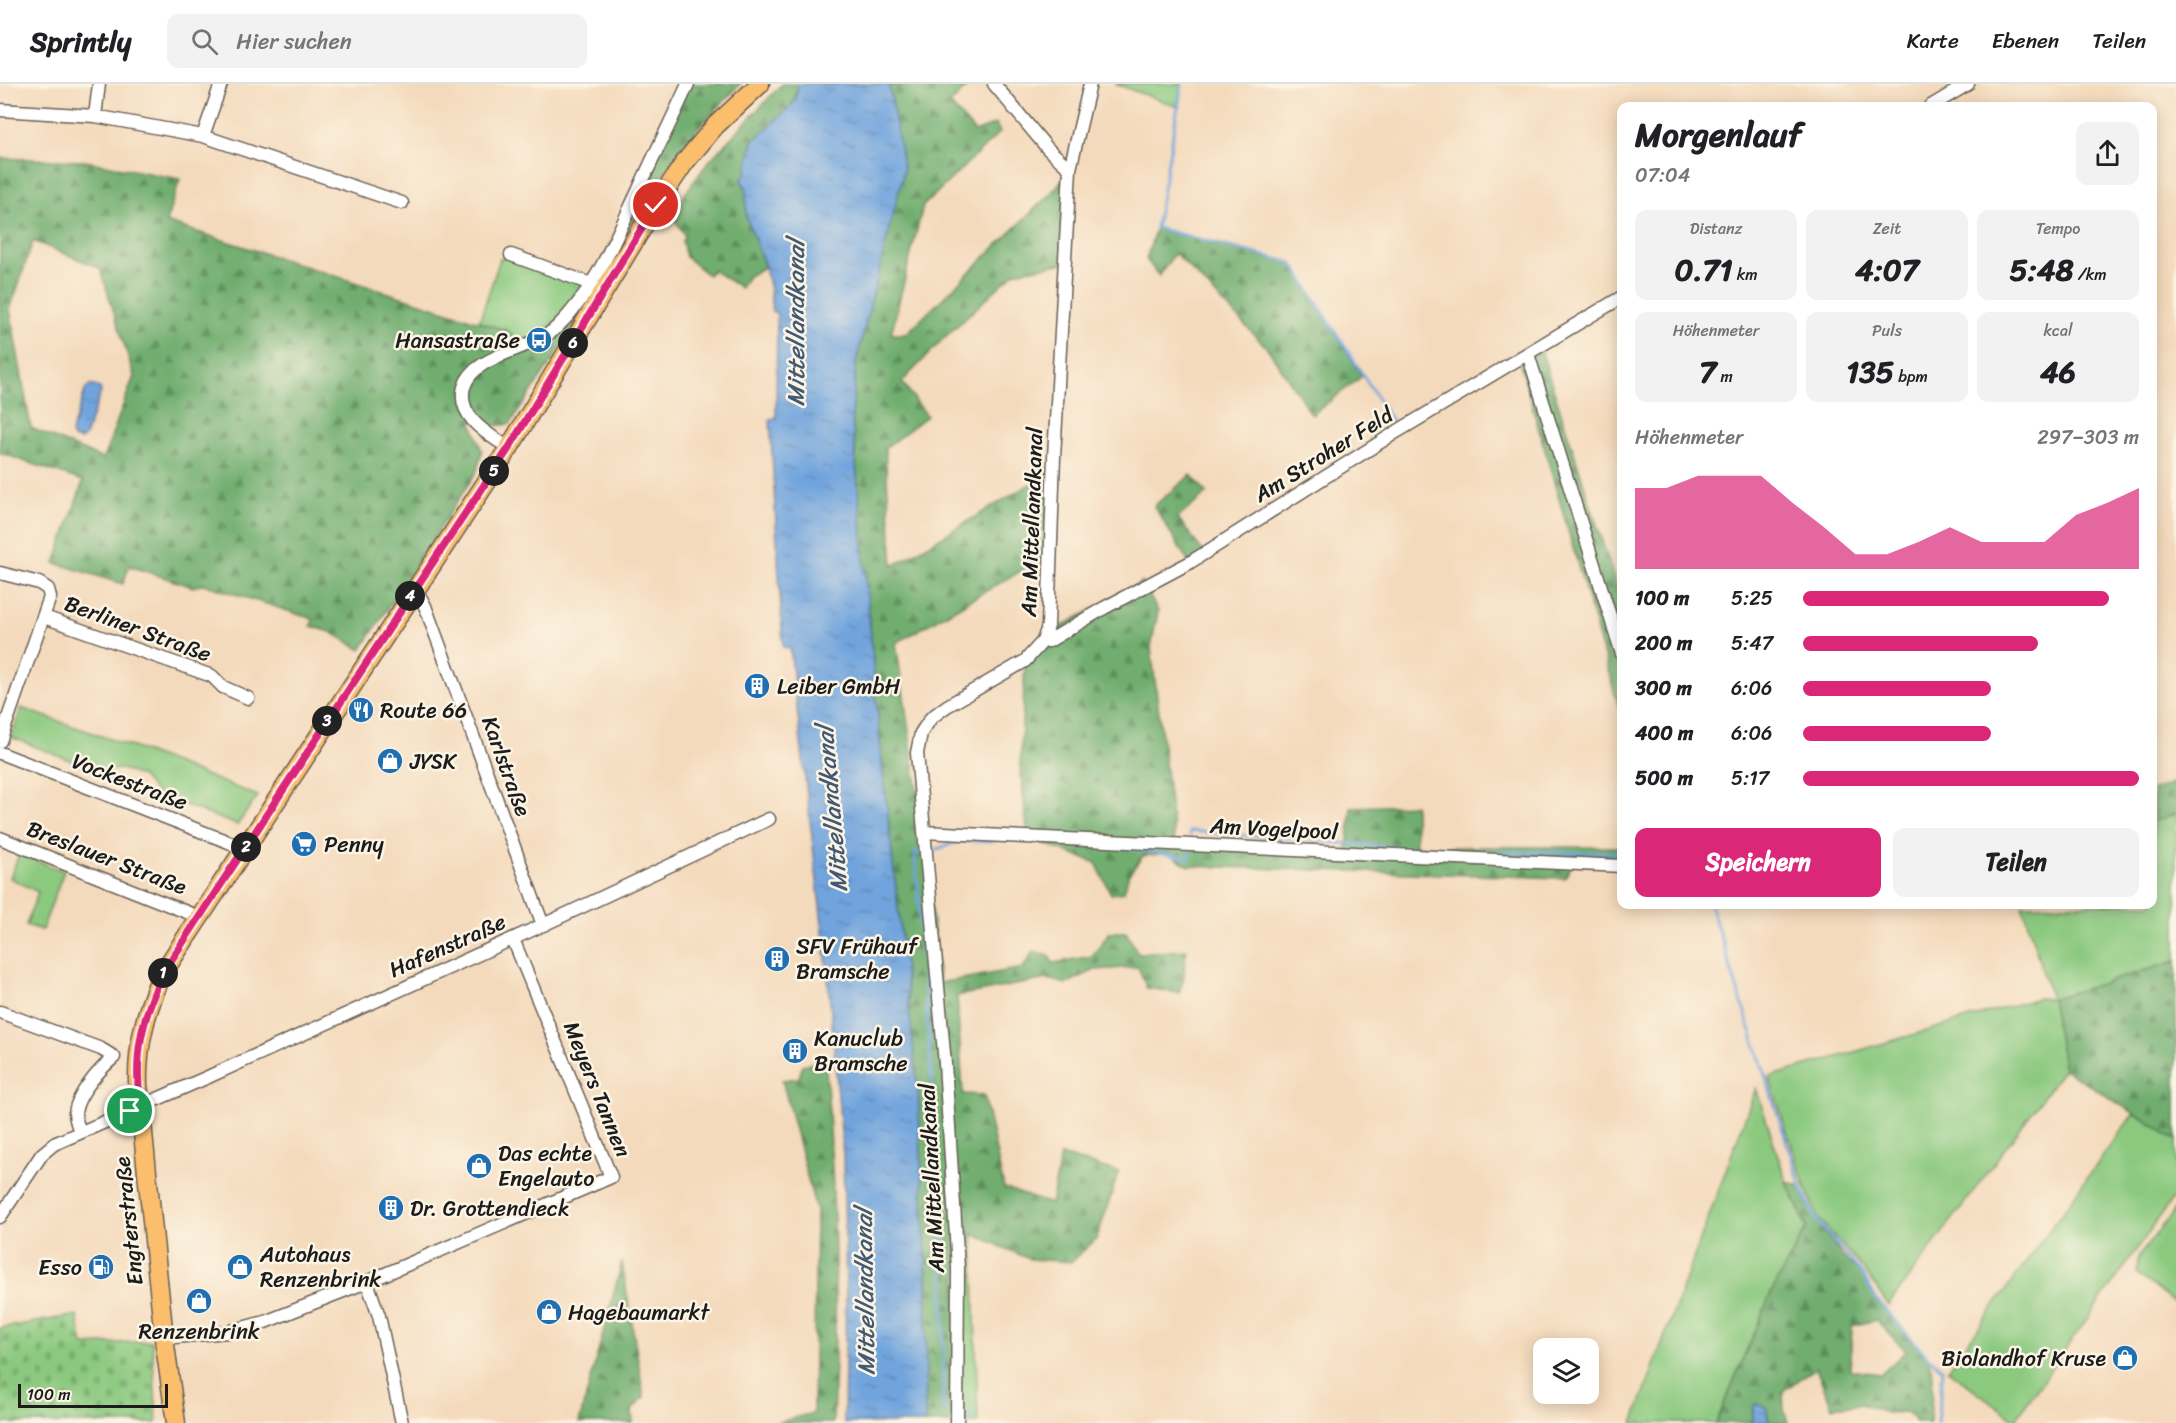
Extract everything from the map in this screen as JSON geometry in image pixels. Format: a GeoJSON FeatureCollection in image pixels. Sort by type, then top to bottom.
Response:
{"type":"FeatureCollection","features":[{"type":"Feature","properties":{"kind":"main road","name":"Engterstraße"},"geometry":{"type":"LineString","coordinates":[[176,1423],[164,1338],[137,1063],[140,1035],[162,974],[509,448],[645,223],[686,162],[715,126],[760,84]]}},
{"type":"Feature","properties":{"kind":"street"},"geometry":{"type":"LineString","coordinates":[[95,116],[99,84]]}},
{"type":"Feature","properties":{"kind":"street"},"geometry":{"type":"LineString","coordinates":[[199,136],[221,84]]}},
{"type":"Feature","properties":{"kind":"street"},"geometry":{"type":"LineString","coordinates":[[509,448],[471,420],[464,403],[464,387],[471,376],[488,359],[539,340],[557,328],[591,284],[618,233],[688,84]]}},
{"type":"Feature","properties":{"kind":"street"},"geometry":{"type":"LineString","coordinates":[[994,84],[1048,149],[1070,170]]}},
{"type":"Feature","properties":{"kind":"street","name":"Am Mittellandkanal"},"geometry":{"type":"LineString","coordinates":[[957,1423],[958,1268],[944,1052],[917,753],[921,733],[931,718],[946,706],[1024,661],[1043,641],[1048,626],[1054,457],[1070,170],[1090,84]]}},
{"type":"Feature","properties":{"kind":"street"},"geometry":{"type":"LineString","coordinates":[[1938,102],[1968,84]]}},
{"type":"Feature","properties":{"kind":"street"},"geometry":{"type":"LineString","coordinates":[[0,110],[95,116],[199,136],[402,203]]}},
{"type":"Feature","properties":{"kind":"street"},"geometry":{"type":"LineString","coordinates":[[511,255],[591,284]]}},
{"type":"Feature","properties":{"kind":"street","name":"Am Stroher Feld"},"geometry":{"type":"LineString","coordinates":[[1043,641],[1049,640],[1189,562],[1398,431],[1617,300]]}},
{"type":"Feature","properties":{"kind":"street"},"geometry":{"type":"LineString","coordinates":[[1528,354],[1617,638]]}},
{"type":"Feature","properties":{"kind":"street"},"geometry":{"type":"LineString","coordinates":[[0,573],[39,583],[48,589],[50,597],[0,741]]}},
{"type":"Feature","properties":{"kind":"street","name":"Karlstraße"},"geometry":{"type":"LineString","coordinates":[[413,592],[420,597],[425,606],[543,925]]}},
{"type":"Feature","properties":{"kind":"street","name":"Berliner Straße"},"geometry":{"type":"LineString","coordinates":[[44,617],[212,676],[223,687],[248,698]]}},
{"type":"Feature","properties":{"kind":"street","name":"Vockestraße"},"geometry":{"type":"LineString","coordinates":[[0,753],[244,850]]}},
{"type":"Feature","properties":{"kind":"street","name":"Hafenstraße"},"geometry":{"type":"LineString","coordinates":[[0,1217],[42,1154],[54,1144],[513,939],[769,819]]}},
{"type":"Feature","properties":{"kind":"street","name":"Am Vogelpool"},"geometry":{"type":"LineString","coordinates":[[924,832],[1617,866]]}},
{"type":"Feature","properties":{"kind":"street","name":"Breslauer Straße"},"geometry":{"type":"LineString","coordinates":[[0,838],[199,916]]}},
{"type":"Feature","properties":{"kind":"street","name":"Meyers Tannen"},"geometry":{"type":"LineString","coordinates":[[164,1338],[227,1332],[265,1322],[367,1282],[611,1177],[513,939]]}},
{"type":"Feature","properties":{"kind":"street"},"geometry":{"type":"LineString","coordinates":[[0,1012],[101,1048],[114,1057],[99,1070],[77,1104],[75,1116],[80,1132]]}},
{"type":"Feature","properties":{"kind":"street"},"geometry":{"type":"LineString","coordinates":[[367,1282],[380,1316],[402,1423]]}},
{"type":"Feature","properties":{"kind":"green space"},"geometry":{"type":"Polygon","coordinates":[[[688,84],[741,84],[698,128],[636,214],[556,355],[510,424],[495,426],[471,420],[482,451],[477,471],[361,650],[331,632],[311,626],[313,619],[203,584],[193,587],[129,566],[123,584],[55,563],[83,481],[0,453],[0,158],[85,161],[180,179],[166,222],[508,331],[523,347],[541,339],[591,284],[688,84]],[[33,241],[10,310],[31,428],[103,459],[134,376],[100,268],[33,241]]]}},
{"type":"Feature","properties":{"kind":"green space"},"geometry":{"type":"Polygon","coordinates":[[[782,84],[798,84],[795,99],[791,106],[753,141],[746,174],[741,181],[746,188],[746,216],[765,267],[748,276],[741,288],[713,270],[708,275],[686,257],[682,241],[685,236],[675,220],[684,195],[709,161],[782,84]]]}},
{"type":"Feature","properties":{"kind":"green space"},"geometry":{"type":"Polygon","coordinates":[[[889,84],[970,84],[950,104],[975,132],[996,124],[1000,132],[923,206],[891,334],[906,334],[1055,189],[1070,169],[1065,263],[1015,272],[944,338],[902,382],[927,416],[885,448],[893,566],[1050,472],[1047,556],[896,643],[924,832],[939,983],[1023,968],[1033,951],[1048,955],[1053,963],[1092,956],[1110,932],[1126,932],[1138,953],[1186,950],[1184,977],[1179,993],[1147,988],[1138,967],[1095,970],[1066,984],[1047,979],[957,996],[963,1094],[984,1095],[1004,1188],[1051,1204],[1061,1155],[1119,1172],[1097,1238],[1071,1262],[1029,1259],[973,1234],[956,1229],[957,1423],[925,1423],[927,1283],[918,1091],[880,743],[852,417],[856,362],[903,171],[889,84]]]}},
{"type":"Feature","properties":{"kind":"green space"},"geometry":{"type":"Polygon","coordinates":[[[1115,84],[1182,84],[1179,107],[1115,84]]]}},
{"type":"Feature","properties":{"kind":"green space"},"geometry":{"type":"Polygon","coordinates":[[[1156,228],[1292,263],[1362,376],[1312,415],[1268,349],[1175,253],[1159,276],[1146,259],[1156,228]]]}},
{"type":"Feature","properties":{"kind":"green space"},"geometry":{"type":"Polygon","coordinates":[[[511,255],[591,284],[574,307],[523,347],[508,331],[479,322],[500,259],[511,255]]]}},
{"type":"Feature","properties":{"kind":"green space"},"geometry":{"type":"Polygon","coordinates":[[[1540,347],[1617,588],[1617,701],[1519,360],[1540,347]]]}},
{"type":"Feature","properties":{"kind":"green space"},"geometry":{"type":"Polygon","coordinates":[[[1191,475],[1207,493],[1178,518],[1204,553],[1189,563],[1154,506],[1191,475]]]}},
{"type":"Feature","properties":{"kind":"green space"},"geometry":{"type":"Polygon","coordinates":[[[1142,582],[1158,611],[1151,647],[1175,844],[1347,852],[1351,807],[1415,805],[1416,847],[1617,847],[1617,866],[1572,864],[1565,878],[1189,866],[1168,853],[1143,856],[1129,874],[1124,892],[1111,894],[1096,863],[1028,838],[1020,766],[1025,663],[1040,654],[1042,637],[1142,582]]]}},
{"type":"Feature","properties":{"kind":"green space"},"geometry":{"type":"Polygon","coordinates":[[[21,708],[144,751],[258,796],[237,825],[157,794],[142,777],[122,769],[97,771],[11,737],[21,708]]]}},
{"type":"Feature","properties":{"kind":"green space"},"geometry":{"type":"Polygon","coordinates":[[[2176,782],[2176,814],[2157,820],[2157,789],[2176,782]]]}},
{"type":"Feature","properties":{"kind":"green space"},"geometry":{"type":"Polygon","coordinates":[[[2176,814],[2176,961],[2051,999],[2023,909],[2157,909],[2157,820],[2176,814]]]}},
{"type":"Feature","properties":{"kind":"green space"},"geometry":{"type":"Polygon","coordinates":[[[19,854],[64,871],[42,930],[26,925],[38,892],[10,878],[19,854]]]}},
{"type":"Feature","properties":{"kind":"green space"},"geometry":{"type":"Polygon","coordinates":[[[2176,961],[2176,1140],[2064,1069],[2051,999],[2176,961]]]}},
{"type":"Feature","properties":{"kind":"green space"},"geometry":{"type":"Polygon","coordinates":[[[2038,998],[2051,999],[2064,1069],[1888,1306],[1864,1270],[1818,1218],[1804,1184],[1769,1077],[2038,998]]]}},
{"type":"Feature","properties":{"kind":"green space"},"geometry":{"type":"Polygon","coordinates":[[[817,1062],[826,1068],[832,1157],[835,1246],[833,1423],[775,1423],[813,1413],[816,1210],[782,1080],[799,1078],[802,1065],[817,1062]]]}},
{"type":"Feature","properties":{"kind":"green space"},"geometry":{"type":"Polygon","coordinates":[[[1756,1088],[1786,1181],[1807,1227],[1772,1291],[1716,1423],[1633,1423],[1756,1088]]]}},
{"type":"Feature","properties":{"kind":"green space"},"geometry":{"type":"Polygon","coordinates":[[[2134,1113],[2176,1140],[2176,1194],[2015,1420],[1948,1370],[2134,1113]]]}},
{"type":"Feature","properties":{"kind":"green space"},"geometry":{"type":"Polygon","coordinates":[[[1786,1181],[1801,1186],[1815,1218],[1843,1257],[1863,1275],[1876,1299],[1928,1357],[1933,1375],[1930,1423],[1914,1423],[1914,1417],[1906,1412],[1886,1413],[1862,1404],[1832,1407],[1816,1368],[1783,1391],[1784,1410],[1788,1423],[1769,1423],[1766,1407],[1753,1409],[1751,1423],[1716,1423],[1772,1291],[1807,1227],[1786,1181]],[[1876,1320],[1852,1326],[1850,1370],[1881,1374],[1906,1351],[1876,1320]]]}},
{"type":"Feature","properties":{"kind":"green space"},"geometry":{"type":"Polygon","coordinates":[[[2176,1208],[2176,1304],[2136,1273],[2139,1256],[2176,1208]]]}},
{"type":"Feature","properties":{"kind":"green space"},"geometry":{"type":"Polygon","coordinates":[[[956,1229],[973,1234],[978,1423],[957,1423],[956,1229]]]}},
{"type":"Feature","properties":{"kind":"green space"},"geometry":{"type":"Polygon","coordinates":[[[622,1262],[644,1397],[632,1410],[633,1423],[579,1423],[622,1262]]]}},
{"type":"Feature","properties":{"kind":"green space"},"geometry":{"type":"Polygon","coordinates":[[[77,1315],[83,1345],[152,1341],[157,1423],[0,1423],[0,1328],[77,1315]]]}},
{"type":"Feature","properties":{"kind":"water","name":"Mittellandkanal"},"geometry":{"type":"Polygon","coordinates":[[[798,84],[889,84],[904,171],[856,362],[852,417],[880,743],[918,1091],[927,1283],[925,1423],[844,1423],[846,1288],[843,1154],[827,967],[790,648],[783,647],[770,419],[776,418],[777,313],[772,312],[765,267],[746,216],[746,187],[741,181],[746,174],[753,141],[791,106],[796,99],[798,84]]]}},
{"type":"Feature","properties":{"kind":"water"},"geometry":{"type":"Polygon","coordinates":[[[91,385],[100,388],[101,392],[85,436],[81,440],[73,438],[71,433],[86,388],[91,385]]]}},
{"type":"Feature","properties":{"kind":"water"},"geometry":{"type":"Polygon","coordinates":[[[1755,1404],[1766,1407],[1769,1423],[1751,1423],[1755,1404]]]}},
{"type":"Feature","properties":{"kind":"waterway"},"geometry":{"type":"LineString","coordinates":[[1182,84],[1156,228],[1292,263],[1397,429]]}},
{"type":"Feature","properties":{"kind":"waterway"},"geometry":{"type":"LineString","coordinates":[[1190,835],[1190,831],[1453,852],[1617,853]]}},
{"type":"Feature","properties":{"kind":"waterway"},"geometry":{"type":"LineString","coordinates":[[935,850],[959,841],[995,841]]}},
{"type":"Feature","properties":{"kind":"waterway"},"geometry":{"type":"LineString","coordinates":[[1119,847],[1189,858],[1190,853]]}},
{"type":"Feature","properties":{"kind":"waterway"},"geometry":{"type":"LineString","coordinates":[[921,852],[915,852],[944,1247],[943,1409],[948,1410]]}},
{"type":"Feature","properties":{"kind":"waterway"},"geometry":{"type":"LineString","coordinates":[[1712,909],[1801,1186],[1815,1218],[1863,1275],[1876,1299],[1928,1357],[1943,1369],[1937,1423]]}},
{"type":"Feature","properties":{"kind":"waterway"},"geometry":{"type":"LineString","coordinates":[[966,1413],[970,1414],[970,1423]]}},
{"type":"Feature","properties":{"kind":"place","name":"Hansastraße"},"geometry":{"type":"Point","coordinates":[539,340]}},
{"type":"Feature","properties":{"kind":"place","name":"Leiber GmbH"},"geometry":{"type":"Point","coordinates":[757,686]}},
{"type":"Feature","properties":{"kind":"place","name":"Route 66"},"geometry":{"type":"Point","coordinates":[361,710]}},
{"type":"Feature","properties":{"kind":"place","name":"JYSK"},"geometry":{"type":"Point","coordinates":[390,761]}},
{"type":"Feature","properties":{"kind":"place","name":"Penny"},"geometry":{"type":"Point","coordinates":[304,844]}},
{"type":"Feature","properties":{"kind":"place","name":"SFV Frühauf Bramsche"},"geometry":{"type":"Point","coordinates":[777,959]}},
{"type":"Feature","properties":{"kind":"place","name":"Kanuclub Bramsche"},"geometry":{"type":"Point","coordinates":[795,1051]}},
{"type":"Feature","properties":{"kind":"place","name":"Das echte Engelauto"},"geometry":{"type":"Point","coordinates":[479,1166]}},
{"type":"Feature","properties":{"kind":"place","name":"Dr. Grottendieck"},"geometry":{"type":"Point","coordinates":[391,1208]}},
{"type":"Feature","properties":{"kind":"place","name":"Esso"},"geometry":{"type":"Point","coordinates":[101,1267]}},
{"type":"Feature","properties":{"kind":"place","name":"Autohaus Renzenbrink"},"geometry":{"type":"Point","coordinates":[240,1267]}},
{"type":"Feature","properties":{"kind":"place","name":"Renzenbrink"},"geometry":{"type":"Point","coordinates":[199,1301]}},
{"type":"Feature","properties":{"kind":"place","name":"Hagebaumarkt"},"geometry":{"type":"Point","coordinates":[549,1312]}},
{"type":"Feature","properties":{"kind":"place","name":"Biolandhof Kruse"},"geometry":{"type":"Point","coordinates":[2125,1358]}},
{"type":"Feature","properties":{"kind":"route"},"geometry":{"type":"LineString","coordinates":[[130,1111],[140,1106],[137,1063],[140,1035],[148,1006],[170,960],[509,448],[656,205]]}}]}
